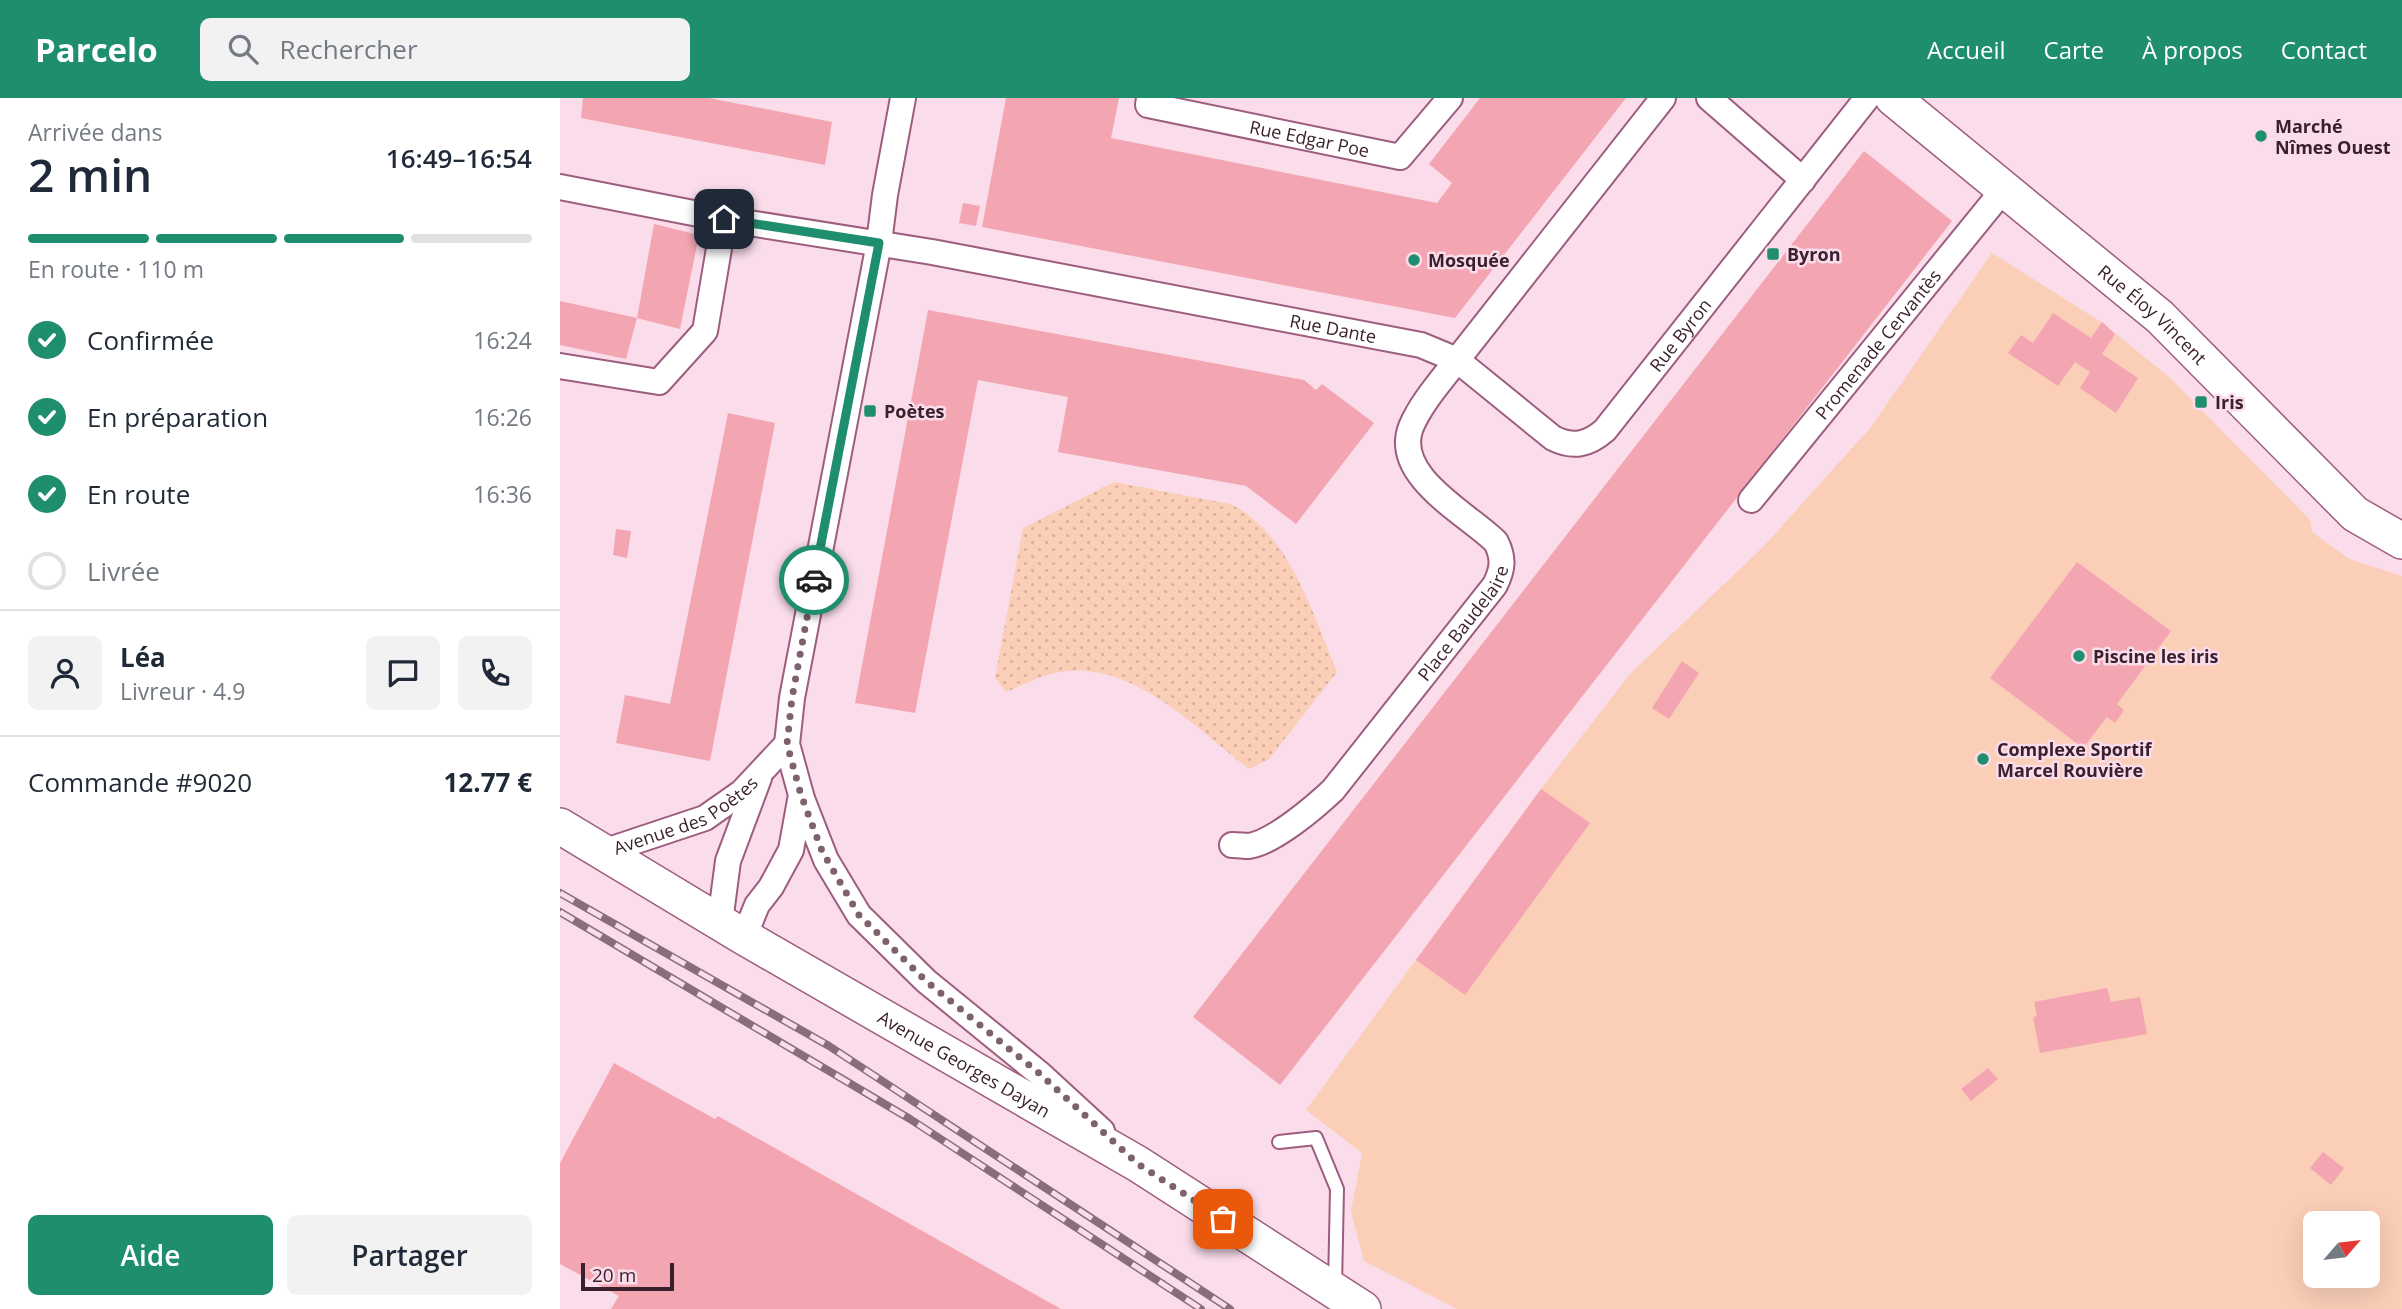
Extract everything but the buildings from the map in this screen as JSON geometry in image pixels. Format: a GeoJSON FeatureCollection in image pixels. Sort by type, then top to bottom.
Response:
{"type":"FeatureCollection","features":[{"type":"Feature","properties":{"kind":"street","name":"Rue Edgar Poe"},"geometry":{"type":"LineString","coordinates":[[1149,98],[1148,105],[1400,157],[1450,98]]}},
{"type":"Feature","properties":{"kind":"street"},"geometry":{"type":"LineString","coordinates":[[1457,360],[1663,98]]}},
{"type":"Feature","properties":{"kind":"street"},"geometry":{"type":"LineString","coordinates":[[1709,98],[1803,180]]}},
{"type":"Feature","properties":{"kind":"street","name":"Rue Byron"},"geometry":{"type":"LineString","coordinates":[[1457,360],[1553,438],[1565,444],[1577,445],[1593,440],[1605,430],[1867,98]]}},
{"type":"Feature","properties":{"kind":"street","name":"Rue Éloy Vincent"},"geometry":{"type":"LineString","coordinates":[[1893,98],[2160,317],[2355,514],[2402,541]]}},
{"type":"Feature","properties":{"kind":"street"},"geometry":{"type":"LineString","coordinates":[[897,99],[879,243],[792,698],[787,744],[801,795],[826,860],[859,915],[926,981],[1040,1074],[1138,1164]]}},
{"type":"Feature","properties":{"kind":"street","name":"Rue Dante"},"geometry":{"type":"LineString","coordinates":[[560,187],[724,219],[879,243],[1383,336],[1421,345],[1457,360]]}},
{"type":"Feature","properties":{"kind":"street","name":"Promenade Cervantès"},"geometry":{"type":"LineString","coordinates":[[1751,500],[2004,189]]}},
{"type":"Feature","properties":{"kind":"street"},"geometry":{"type":"LineString","coordinates":[[560,366],[659,382],[705,331],[724,219]]}},
{"type":"Feature","properties":{"kind":"street","name":"Place Baudelaire"},"geometry":{"type":"LineString","coordinates":[[1232,845],[1251,846],[1276,833],[1310,812],[1333,790],[1495,585],[1502,571],[1502,555],[1496,542],[1427,485],[1411,460],[1408,443],[1411,428],[1426,401],[1457,360]]}},
{"type":"Feature","properties":{"kind":"street","name":"Avenue des Poètes"},"geometry":{"type":"LineString","coordinates":[[603,852],[705,818],[742,792],[787,744]]}},
{"type":"Feature","properties":{"kind":"street","name":"Avenue des Poètes"},"geometry":{"type":"LineString","coordinates":[[732,930],[728,861],[762,771]]}},
{"type":"Feature","properties":{"kind":"street"},"geometry":{"type":"LineString","coordinates":[[732,930],[771,887],[791,850],[801,795]]}},
{"type":"Feature","properties":{"kind":"street","name":"Avenue Georges Dayan"},"geometry":{"type":"LineString","coordinates":[[560,826],[732,930],[1138,1164],[1349,1300]]}},
{"type":"Feature","properties":{"kind":"lane"},"geometry":{"type":"LineString","coordinates":[[1279,1142],[1316,1138],[1336,1189],[1349,1300]]}},
{"type":"Feature","properties":{"kind":"shaded area","name":"Complexe Sportif Marcel Rouvière"},"geometry":{"type":"Polygon","coordinates":[[[1992,253],[2101,322],[2168,376],[2310,520],[2312,532],[2349,559],[2402,576],[2402,1309],[1457,1309],[1364,1261],[1351,1212],[1362,1153],[1306,1110],[1541,789],[1630,674],[1764,546],[1871,427],[1992,253]]]}},
{"type":"Feature","properties":{"kind":"shaded area"},"geometry":{"type":"Polygon","coordinates":[[[1114,482],[1230,504],[1251,517],[1269,534],[1297,578],[1337,672],[1269,759],[1249,769],[1165,703],[1118,678],[1093,672],[1060,672],[1006,692],[995,678],[1023,528],[1114,482]]]}},
{"type":"Feature","properties":{"kind":"railway"},"geometry":{"type":"LineString","coordinates":[[560,893],[829,1046],[1230,1309]]}},
{"type":"Feature","properties":{"kind":"railway"},"geometry":{"type":"LineString","coordinates":[[560,912],[910,1119],[1201,1309]]}},
{"type":"Feature","properties":{"kind":"way so far"},"geometry":{"type":"LineString","coordinates":[[814,580],[792,698],[787,744],[801,795],[822,851],[859,915],[926,981],[1040,1074],[1138,1164],[1223,1219]]}},
{"type":"Feature","properties":{"kind":"place","name":"Marché Nîmes Ouest"},"geometry":{"type":"Point","coordinates":[2261,136]}},
{"type":"Feature","properties":{"kind":"place","name":"Byron"},"geometry":{"type":"Point","coordinates":[1773,254]}},
{"type":"Feature","properties":{"kind":"place","name":"Mosquée"},"geometry":{"type":"Point","coordinates":[1414,260]}},
{"type":"Feature","properties":{"kind":"place","name":"Iris"},"geometry":{"type":"Point","coordinates":[2201,402]}},
{"type":"Feature","properties":{"kind":"place","name":"Poètes"},"geometry":{"type":"Point","coordinates":[870,411]}},
{"type":"Feature","properties":{"kind":"place","name":"Piscine les iris"},"geometry":{"type":"Point","coordinates":[2079,656]}},
{"type":"Feature","properties":{"kind":"place","name":"Complexe Sportif Marcel Rouvière"},"geometry":{"type":"Point","coordinates":[1983,759]}},
{"type":"Feature","properties":{"kind":"route"},"geometry":{"type":"LineString","coordinates":[[724,219],[879,243],[814,580]]}}]}
